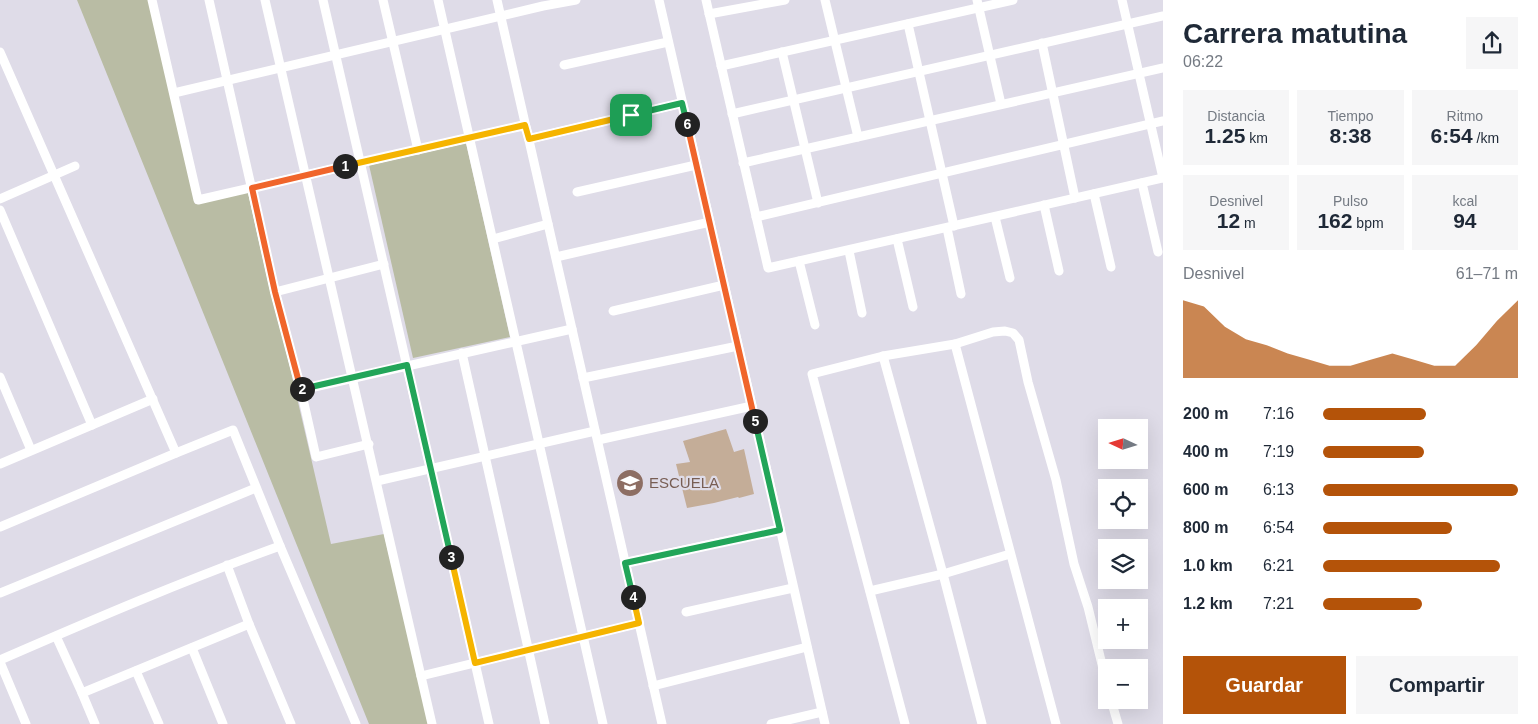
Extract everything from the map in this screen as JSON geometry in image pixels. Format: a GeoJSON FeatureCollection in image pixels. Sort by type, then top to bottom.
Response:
{"type":"FeatureCollection","features":[{"type":"Feature","properties":{"kind":"street"},"geometry":{"type":"LineString","coordinates":[[152,0],[198,200],[525,125]]}},
{"type":"Feature","properties":{"kind":"street"},"geometry":{"type":"LineString","coordinates":[[209,0],[275,292],[301,390],[316,457],[369,444]]}},
{"type":"Feature","properties":{"kind":"street"},"geometry":{"type":"LineString","coordinates":[[265,0],[369,444],[432,724]]}},
{"type":"Feature","properties":{"kind":"street"},"geometry":{"type":"LineString","coordinates":[[323,0],[489,724]]}},
{"type":"Feature","properties":{"kind":"street"},"geometry":{"type":"LineString","coordinates":[[383,0],[418,150]]}},
{"type":"Feature","properties":{"kind":"street"},"geometry":{"type":"LineString","coordinates":[[438,0],[603,724]]}},
{"type":"Feature","properties":{"kind":"street"},"geometry":{"type":"LineString","coordinates":[[497,0],[662,724]]}},
{"type":"Feature","properties":{"kind":"street"},"geometry":{"type":"LineString","coordinates":[[174,93],[444,30],[543,3],[576,0]]}},
{"type":"Feature","properties":{"kind":"street"},"geometry":{"type":"LineString","coordinates":[[659,0],[825,724]]}},
{"type":"Feature","properties":{"kind":"street"},"geometry":{"type":"LineString","coordinates":[[708,0],[708,14],[768,268],[1163,178],[1122,0]]}},
{"type":"Feature","properties":{"kind":"street"},"geometry":{"type":"LineString","coordinates":[[708,14],[785,0]]}},
{"type":"Feature","properties":{"kind":"street"},"geometry":{"type":"LineString","coordinates":[[826,0],[858,137]]}},
{"type":"Feature","properties":{"kind":"street"},"geometry":{"type":"LineString","coordinates":[[721,66],[908,24],[978,4],[1013,0]]}},
{"type":"Feature","properties":{"kind":"street"},"geometry":{"type":"LineString","coordinates":[[978,4],[1001,104]]}},
{"type":"Feature","properties":{"kind":"street"},"geometry":{"type":"LineString","coordinates":[[732,114],[1163,16]]}},
{"type":"Feature","properties":{"kind":"street"},"geometry":{"type":"LineString","coordinates":[[908,24],[942,174],[961,294]]}},
{"type":"Feature","properties":{"kind":"street"},"geometry":{"type":"LineString","coordinates":[[564,65],[668,42]]}},
{"type":"Feature","properties":{"kind":"street"},"geometry":{"type":"LineString","coordinates":[[1042,43],[1075,198]]}},
{"type":"Feature","properties":{"kind":"street"},"geometry":{"type":"LineString","coordinates":[[0,52],[176,453]]}},
{"type":"Feature","properties":{"kind":"street"},"geometry":{"type":"LineString","coordinates":[[782,52],[818,203]]}},
{"type":"Feature","properties":{"kind":"street"},"geometry":{"type":"LineString","coordinates":[[743,163],[1163,68]]}},
{"type":"Feature","properties":{"kind":"street"},"geometry":{"type":"LineString","coordinates":[[529,139],[682,103]]}},
{"type":"Feature","properties":{"kind":"street"},"geometry":{"type":"LineString","coordinates":[[756,217],[1163,122]]}},
{"type":"Feature","properties":{"kind":"street"},"geometry":{"type":"LineString","coordinates":[[577,192],[696,165]]}},
{"type":"Feature","properties":{"kind":"street"},"geometry":{"type":"LineString","coordinates":[[0,199],[75,166]]}},
{"type":"Feature","properties":{"kind":"street"},"geometry":{"type":"LineString","coordinates":[[1142,183],[1158,252]]}},
{"type":"Feature","properties":{"kind":"street"},"geometry":{"type":"LineString","coordinates":[[1094,194],[1111,267]]}},
{"type":"Feature","properties":{"kind":"street"},"geometry":{"type":"LineString","coordinates":[[1044,205],[1059,271]]}},
{"type":"Feature","properties":{"kind":"street"},"geometry":{"type":"LineString","coordinates":[[0,210],[92,425]]}},
{"type":"Feature","properties":{"kind":"street"},"geometry":{"type":"LineString","coordinates":[[995,217],[1010,278]]}},
{"type":"Feature","properties":{"kind":"street"},"geometry":{"type":"LineString","coordinates":[[556,257],[710,222]]}},
{"type":"Feature","properties":{"kind":"street"},"geometry":{"type":"LineString","coordinates":[[493,238],[548,224]]}},
{"type":"Feature","properties":{"kind":"street"},"geometry":{"type":"LineString","coordinates":[[896,239],[913,307]]}},
{"type":"Feature","properties":{"kind":"street"},"geometry":{"type":"LineString","coordinates":[[849,250],[862,313]]}},
{"type":"Feature","properties":{"kind":"street"},"geometry":{"type":"LineString","coordinates":[[799,261],[815,324]]}},
{"type":"Feature","properties":{"kind":"street"},"geometry":{"type":"LineString","coordinates":[[275,292],[384,264]]}},
{"type":"Feature","properties":{"kind":"street"},"geometry":{"type":"LineString","coordinates":[[614,312],[724,285]]}},
{"type":"Feature","properties":{"kind":"street"},"geometry":{"type":"LineString","coordinates":[[301,390],[572,329]]}},
{"type":"Feature","properties":{"kind":"street"},"geometry":{"type":"LineString","coordinates":[[905,724],[812,374],[883,356],[955,344],[993,332],[1005,331],[1014,333],[1019,340],[1028,382],[1056,480],[1074,564],[1088,607],[1101,659]]}},
{"type":"Feature","properties":{"kind":"street"},"geometry":{"type":"LineString","coordinates":[[955,344],[1056,724]]}},
{"type":"Feature","properties":{"kind":"street"},"geometry":{"type":"LineString","coordinates":[[584,378],[738,346]]}},
{"type":"Feature","properties":{"kind":"street"},"geometry":{"type":"LineString","coordinates":[[462,353],[545,724]]}},
{"type":"Feature","properties":{"kind":"street"},"geometry":{"type":"LineString","coordinates":[[883,356],[982,724]]}},
{"type":"Feature","properties":{"kind":"street"},"geometry":{"type":"LineString","coordinates":[[0,377],[31,450]]}},
{"type":"Feature","properties":{"kind":"street"},"geometry":{"type":"LineString","coordinates":[[0,464],[153,399]]}},
{"type":"Feature","properties":{"kind":"street"},"geometry":{"type":"LineString","coordinates":[[377,481],[540,443],[596,435],[752,406]]}},
{"type":"Feature","properties":{"kind":"street"},"geometry":{"type":"LineString","coordinates":[[0,527],[233,430],[356,724]]}},
{"type":"Feature","properties":{"kind":"street"},"geometry":{"type":"LineString","coordinates":[[0,593],[256,488]]}},
{"type":"Feature","properties":{"kind":"street"},"geometry":{"type":"LineString","coordinates":[[625,563],[780,530]]}},
{"type":"Feature","properties":{"kind":"street"},"geometry":{"type":"LineString","coordinates":[[26,724],[0,661],[227,565],[280,546]]}},
{"type":"Feature","properties":{"kind":"street"},"geometry":{"type":"LineString","coordinates":[[870,591],[943,574],[1010,554]]}},
{"type":"Feature","properties":{"kind":"street"},"geometry":{"type":"LineString","coordinates":[[227,565],[249,624],[291,724]]}},
{"type":"Feature","properties":{"kind":"street"},"geometry":{"type":"LineString","coordinates":[[686,612],[794,588]]}},
{"type":"Feature","properties":{"kind":"street"},"geometry":{"type":"LineString","coordinates":[[421,676],[639,623]]}},
{"type":"Feature","properties":{"kind":"street"},"geometry":{"type":"LineString","coordinates":[[82,693],[249,624]]}},
{"type":"Feature","properties":{"kind":"street"},"geometry":{"type":"LineString","coordinates":[[56,636],[95,724]]}},
{"type":"Feature","properties":{"kind":"street"},"geometry":{"type":"LineString","coordinates":[[653,686],[807,647]]}},
{"type":"Feature","properties":{"kind":"street"},"geometry":{"type":"LineString","coordinates":[[192,648],[223,724]]}},
{"type":"Feature","properties":{"kind":"street"},"geometry":{"type":"LineString","coordinates":[[136,671],[159,724]]}},
{"type":"Feature","properties":{"kind":"street"},"geometry":{"type":"LineString","coordinates":[[1114,709],[1118,724]]}},
{"type":"Feature","properties":{"kind":"street"},"geometry":{"type":"LineString","coordinates":[[770,724],[822,712]]}},
{"type":"Feature","properties":{"kind":"green space"},"geometry":{"type":"Polygon","coordinates":[[[77,0],[149,0],[195,204],[249,191],[331,544],[384,534],[429,724],[369,724],[77,0]]]}},
{"type":"Feature","properties":{"kind":"green space"},"geometry":{"type":"Polygon","coordinates":[[[466,143],[510,337],[413,358],[369,165],[466,143]]]}},
{"type":"Feature","properties":{"kind":"building"},"geometry":{"type":"Polygon","coordinates":[[[726,429],[734,452],[744,449],[754,494],[687,508],[676,464],[690,462],[683,441],[726,429]]]}},
{"type":"Feature","properties":{"kind":"place","name":"ESCUELA"},"geometry":{"type":"Point","coordinates":[630,483]}},
{"type":"Feature","properties":{"kind":"route"},"geometry":{"type":"LineString","coordinates":[[682,103],[780,530],[625,563],[639,623],[475,663],[407,365],[301,390],[275,292],[252,188],[525,125],[529,139],[631,115],[682,103]]}}]}
